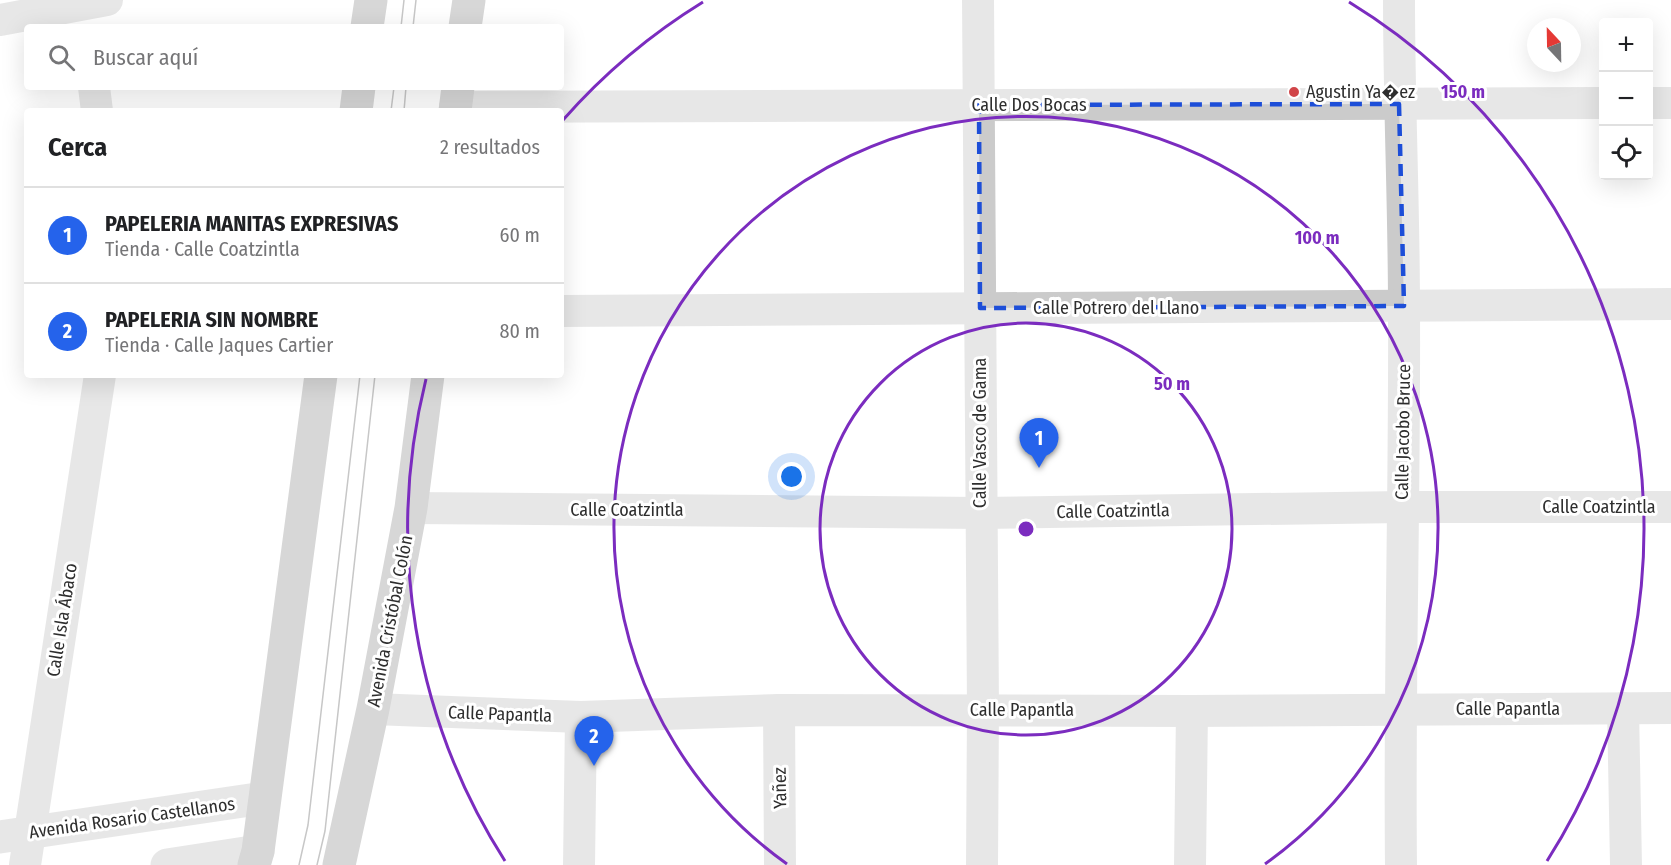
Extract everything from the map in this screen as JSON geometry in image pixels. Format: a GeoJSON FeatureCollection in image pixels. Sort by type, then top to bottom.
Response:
{"type":"FeatureCollection","features":[{"type":"Feature","properties":{"kind":"main road"},"geometry":{"type":"LineString","coordinates":[[367,24],[371,0]]}},
{"type":"Feature","properties":{"kind":"main road"},"geometry":{"type":"LineString","coordinates":[[465,24],[469,0]]}},
{"type":"Feature","properties":{"kind":"main road"},"geometry":{"type":"LineString","coordinates":[[356,108],[359,90]]}},
{"type":"Feature","properties":{"kind":"main road"},"geometry":{"type":"LineString","coordinates":[[256,858],[321,378]]}},
{"type":"Feature","properties":{"kind":"main road","name":"Avenida Cristóbal Colón"},"geometry":{"type":"LineString","coordinates":[[339,865],[373,709],[411,508],[428,378]]}},
{"type":"Feature","properties":{"kind":"street","name":"Calle Vasco de Gama"},"geometry":{"type":"LineString","coordinates":[[978,0],[982,865]]}},
{"type":"Feature","properties":{"kind":"street","name":"Calle Jacobo Bruce"},"geometry":{"type":"LineString","coordinates":[[1399,0],[1404,306],[1399,710],[1401,865]]}},
{"type":"Feature","properties":{"kind":"street"},"geometry":{"type":"LineString","coordinates":[[0,20],[92,11]]}},
{"type":"Feature","properties":{"kind":"street"},"geometry":{"type":"LineString","coordinates":[[94,90],[97,108]]}},
{"type":"Feature","properties":{"kind":"street","name":"Calle Dos Bocas"},"geometry":{"type":"LineString","coordinates":[[456,102],[979,105],[1599,103]]}},
{"type":"Feature","properties":{"kind":"street"},"geometry":{"type":"LineString","coordinates":[[1653,103],[1671,103]]}},
{"type":"Feature","properties":{"kind":"street","name":"Calle Potrero del Llano"},"geometry":{"type":"LineString","coordinates":[[564,311],[1671,304]]}},
{"type":"Feature","properties":{"kind":"street","name":"Calle Isla Ábaco"},"geometry":{"type":"LineString","coordinates":[[25,865],[15,835],[99,378]]}},
{"type":"Feature","properties":{"kind":"street","name":"Calle Coatzintla"},"geometry":{"type":"LineString","coordinates":[[411,508],[981,513],[1402,507],[1671,507]]}},
{"type":"Feature","properties":{"kind":"street"},"geometry":{"type":"LineString","coordinates":[[1623,708],[1626,865]]}},
{"type":"Feature","properties":{"kind":"street","name":"Calle Papantla"},"geometry":{"type":"LineString","coordinates":[[373,709],[581,717],[779,710],[1192,711],[1671,708]]}},
{"type":"Feature","properties":{"kind":"street","name":"Yañez"},"geometry":{"type":"LineString","coordinates":[[779,710],[780,865]]}},
{"type":"Feature","properties":{"kind":"street"},"geometry":{"type":"LineString","coordinates":[[1190,865],[1192,711]]}},
{"type":"Feature","properties":{"kind":"street"},"geometry":{"type":"LineString","coordinates":[[579,865],[581,717]]}},
{"type":"Feature","properties":{"kind":"street","name":"Avenida Rosario Castellanos"},"geometry":{"type":"LineString","coordinates":[[15,835],[264,798]]}},
{"type":"Feature","properties":{"kind":"street"},"geometry":{"type":"LineString","coordinates":[[167,865],[256,858]]}},
{"type":"Feature","properties":{"kind":"highlighted area"},"geometry":{"type":"Polygon","coordinates":[[[1399,104],[1404,306],[980,308],[979,105],[1399,104]]]}},
{"type":"Feature","properties":{"kind":"tram line"},"geometry":{"type":"LineString","coordinates":[[401,24],[404,0]]}},
{"type":"Feature","properties":{"kind":"tram line"},"geometry":{"type":"LineString","coordinates":[[413,24],[416,0]]}},
{"type":"Feature","properties":{"kind":"tram line"},"geometry":{"type":"LineString","coordinates":[[391,108],[394,90]]}},
{"type":"Feature","properties":{"kind":"tram line"},"geometry":{"type":"LineString","coordinates":[[404,108],[406,90]]}},
{"type":"Feature","properties":{"kind":"tram line"},"geometry":{"type":"LineString","coordinates":[[299,865],[308,825],[360,378]]}},
{"type":"Feature","properties":{"kind":"tram line"},"geometry":{"type":"LineString","coordinates":[[317,865],[325,831],[375,378]]}},
{"type":"Feature","properties":{"kind":"place","name":"Agustin Ya�ez"},"geometry":{"type":"Point","coordinates":[1294,92]}},
{"type":"Feature","properties":{"kind":"place","name":"PAPELERIA MANITAS EXPRESIVAS"},"geometry":{"type":"Point","coordinates":[1039,468]}},
{"type":"Feature","properties":{"kind":"place","name":"PAPELERIA SIN NOMBRE"},"geometry":{"type":"Point","coordinates":[594,766]}}]}
